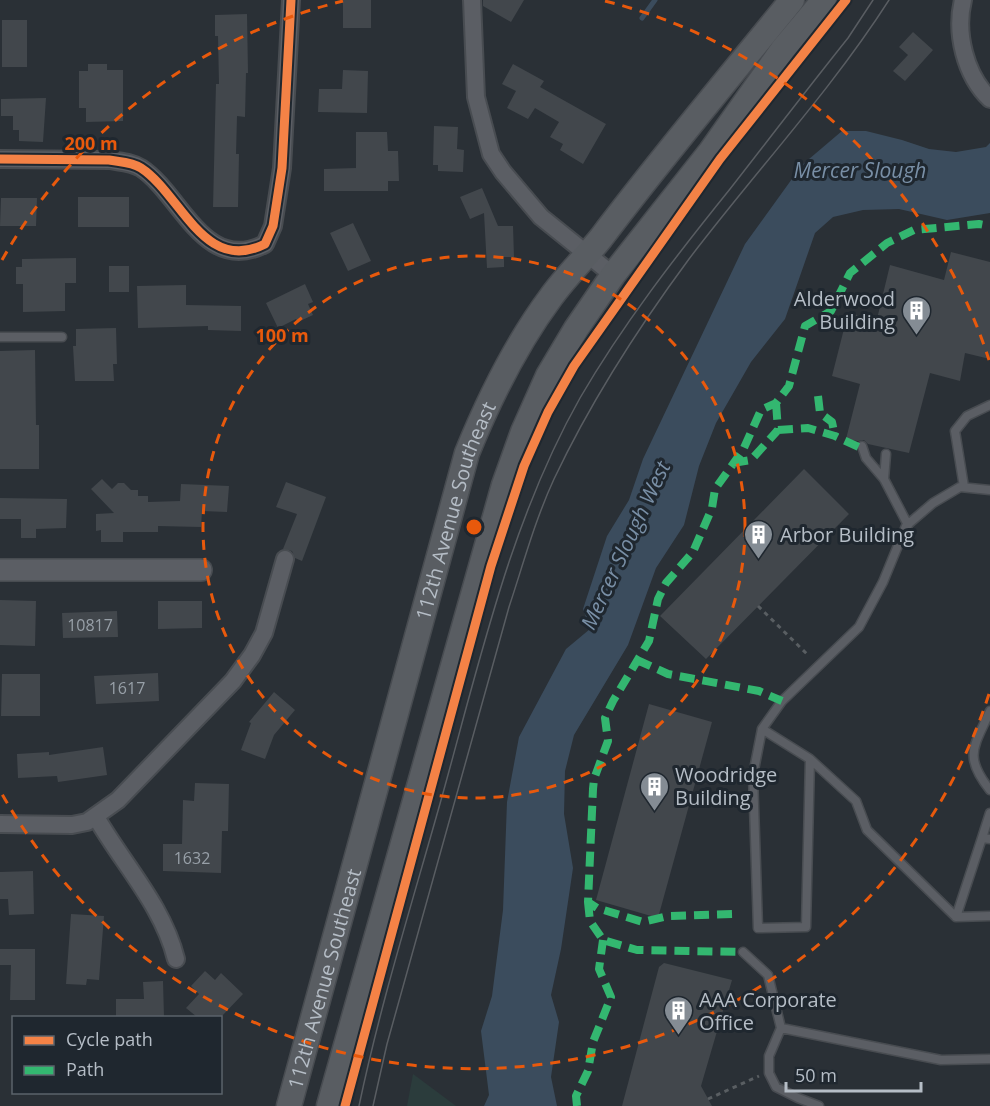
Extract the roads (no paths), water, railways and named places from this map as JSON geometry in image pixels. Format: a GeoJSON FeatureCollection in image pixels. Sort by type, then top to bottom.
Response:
{"type":"FeatureCollection","features":[{"type":"Feature","properties":{"kind":"main road","name":"112th Avenue Southeast"},"geometry":{"type":"LineString","coordinates":[[289,1106],[467,453],[500,380],[551,296],[587,256],[642,183],[792,0]]}},
{"type":"Feature","properties":{"kind":"main road","name":"112th Avenue Southeast"},"geometry":{"type":"LineString","coordinates":[[329,1106],[504,485],[523,432],[548,376],[576,329],[613,275],[711,151],[783,49],[824,0]]}},
{"type":"Feature","properties":{"kind":"street"},"geometry":{"type":"LineString","coordinates":[[0,159],[109,160],[139,167],[158,182],[196,230],[210,241],[243,252],[265,244],[273,226],[282,168],[291,0]]}},
{"type":"Feature","properties":{"kind":"street"},"geometry":{"type":"LineString","coordinates":[[472,0],[476,97],[491,154],[502,172],[542,217],[613,275]]}},
{"type":"Feature","properties":{"kind":"street"},"geometry":{"type":"LineString","coordinates":[[963,0],[960,38],[975,82],[990,99]]}},
{"type":"Feature","properties":{"kind":"street"},"geometry":{"type":"LineString","coordinates":[[0,824],[72,825],[96,818],[118,801],[233,681],[252,655],[264,633],[285,559]]}},
{"type":"Feature","properties":{"kind":"street"},"geometry":{"type":"LineString","coordinates":[[0,570],[201,570]]}},
{"type":"Feature","properties":{"kind":"street"},"geometry":{"type":"LineString","coordinates":[[96,818],[161,918],[176,959]]}},
{"type":"Feature","properties":{"kind":"lane"},"geometry":{"type":"LineString","coordinates":[[0,337],[62,337]]}},
{"type":"Feature","properties":{"kind":"lane"},"geometry":{"type":"LineString","coordinates":[[964,487],[955,432],[967,416],[990,405]]}},
{"type":"Feature","properties":{"kind":"lane"},"geometry":{"type":"LineString","coordinates":[[862,446],[867,458],[884,478],[908,525]]}},
{"type":"Feature","properties":{"kind":"lane"},"geometry":{"type":"LineString","coordinates":[[884,478],[886,454]]}},
{"type":"Feature","properties":{"kind":"lane"},"geometry":{"type":"LineString","coordinates":[[810,759],[806,927],[758,928],[753,775],[762,729],[782,701],[860,627],[908,525],[933,503],[960,487],[990,490]]}},
{"type":"Feature","properties":{"kind":"lane"},"geometry":{"type":"LineString","coordinates":[[990,711],[972,752],[977,773],[990,790]]}},
{"type":"Feature","properties":{"kind":"lane"},"geometry":{"type":"LineString","coordinates":[[762,729],[810,759],[856,801],[867,830],[956,917],[990,916]]}},
{"type":"Feature","properties":{"kind":"lane"},"geometry":{"type":"LineString","coordinates":[[956,917],[986,838],[990,813]]}},
{"type":"Feature","properties":{"kind":"lane"},"geometry":{"type":"LineString","coordinates":[[743,952],[768,975],[781,1028],[769,1056],[769,1073],[776,1087],[819,1106]]}},
{"type":"Feature","properties":{"kind":"lane"},"geometry":{"type":"LineString","coordinates":[[781,1028],[941,1060],[990,1059]]}},
{"type":"Feature","properties":{"kind":"water","name":"Mercer Slough"},"geometry":{"type":"Polygon","coordinates":[[[842,131],[866,131],[929,149],[956,152],[986,147],[990,143],[990,213],[947,220],[899,209],[863,210],[833,217],[815,233],[785,319],[751,362],[716,423],[699,466],[684,525],[656,568],[628,645],[574,735],[565,771],[564,814],[573,868],[561,949],[551,995],[559,1022],[551,1077],[557,1106],[484,1106],[489,1095],[481,1031],[492,996],[503,910],[507,802],[519,737],[566,649],[590,629],[583,609],[607,536],[629,500],[643,459],[745,244],[802,165],[842,131]]]}},
{"type":"Feature","properties":{"kind":"waterway"},"geometry":{"type":"LineString","coordinates":[[642,18],[655,0]]}},
{"type":"Feature","properties":{"kind":"tram line"},"geometry":{"type":"LineString","coordinates":[[359,1106],[388,988],[499,591],[535,492],[556,445],[580,398],[632,317],[848,38],[873,0]]}},
{"type":"Feature","properties":{"kind":"tram line"},"geometry":{"type":"LineString","coordinates":[[373,1106],[387,1044],[509,607],[535,526],[554,479],[600,393],[670,285],[842,67],[889,0]]}},
{"type":"Feature","properties":{"kind":"place","name":"Alderwood Building"},"geometry":{"type":"Point","coordinates":[916,336]}},
{"type":"Feature","properties":{"kind":"place","name":"Arbor Building"},"geometry":{"type":"Point","coordinates":[759,560]}},
{"type":"Feature","properties":{"kind":"place","name":"Woodridge Building"},"geometry":{"type":"Point","coordinates":[654,812]}},
{"type":"Feature","properties":{"kind":"place","name":"AAA Corporate Office"},"geometry":{"type":"Point","coordinates":[678,1036]}},
{"type":"Feature","properties":{"kind":"water label","name":"Mercer Slough West"},"geometry":{"type":"Point","coordinates":[625,545]}}]}
